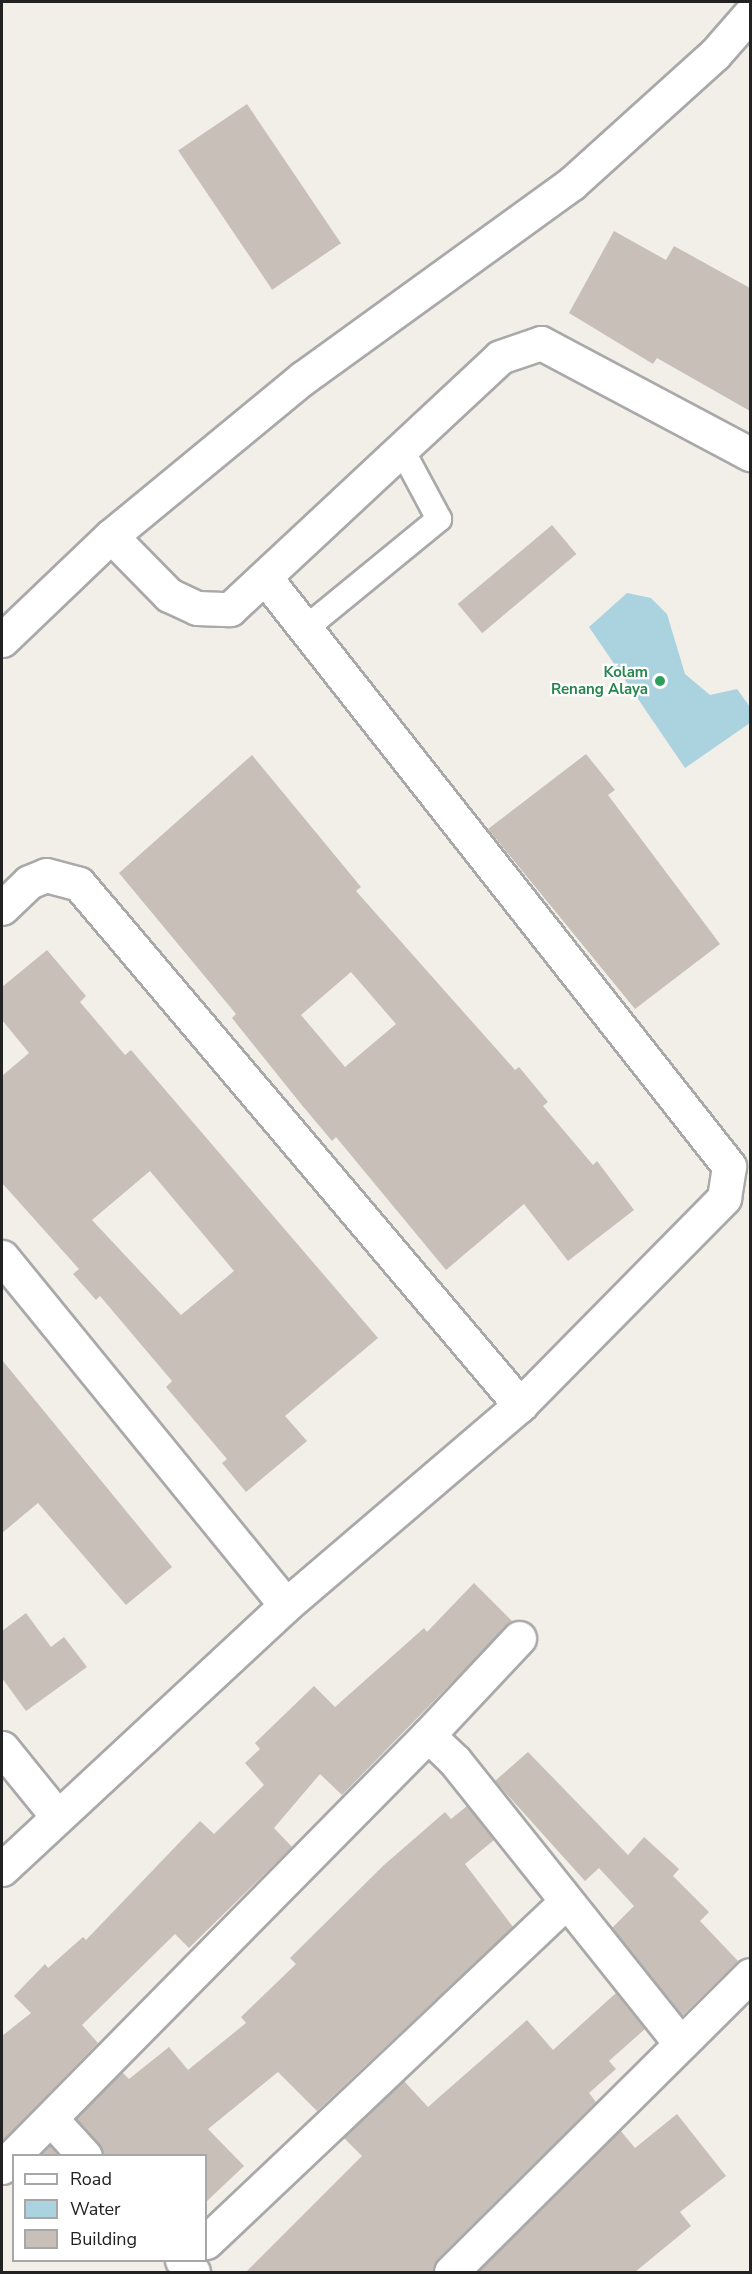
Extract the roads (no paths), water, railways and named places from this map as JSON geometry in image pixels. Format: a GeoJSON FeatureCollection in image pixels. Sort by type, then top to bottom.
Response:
{"type":"FeatureCollection","features":[{"type":"Feature","properties":{"kind":"street"},"geometry":{"type":"LineString","coordinates":[[2,640],[111,536],[303,378],[571,183],[715,54],[750,14]]}},
{"type":"Feature","properties":{"kind":"street"},"geometry":{"type":"LineString","coordinates":[[111,536],[169,595],[197,608],[230,609],[267,580],[401,448],[500,357],[541,342],[750,454]]}},
{"type":"Feature","properties":{"kind":"street"},"geometry":{"type":"LineString","coordinates":[[2,1869],[286,1605],[520,1405],[724,1198],[729,1166],[267,580]]}},
{"type":"Feature","properties":{"kind":"street"},"geometry":{"type":"LineString","coordinates":[[2,908],[29,882],[46,875],[78,884],[520,1405]]}},
{"type":"Feature","properties":{"kind":"street"},"geometry":{"type":"LineString","coordinates":[[2,1257],[286,1605]]}},
{"type":"Feature","properties":{"kind":"street"},"geometry":{"type":"LineString","coordinates":[[15,2154],[428,1735],[519,1638]]}},
{"type":"Feature","properties":{"kind":"street"},"geometry":{"type":"LineString","coordinates":[[428,1735],[455,1761],[680,2043]]}},
{"type":"Feature","properties":{"kind":"street"},"geometry":{"type":"LineString","coordinates":[[2,1748],[57,1816]]}},
{"type":"Feature","properties":{"kind":"street"},"geometry":{"type":"LineString","coordinates":[[207,2244],[566,1902]]}},
{"type":"Feature","properties":{"kind":"street"},"geometry":{"type":"LineString","coordinates":[[452,2272],[750,1975]]}},
{"type":"Feature","properties":{"kind":"street"},"geometry":{"type":"LineString","coordinates":[[51,2119],[83,2154]]}},
{"type":"Feature","properties":{"kind":"lane"},"geometry":{"type":"LineString","coordinates":[[306,628],[439,519],[401,448]]}},
{"type":"Feature","properties":{"kind":"water","name":"Kolam Renang Alaya"},"geometry":{"type":"Polygon","coordinates":[[[627,593],[651,598],[667,614],[685,674],[710,695],[737,689],[750,707],[750,723],[685,768],[589,627],[627,593]]]}},
{"type":"Feature","properties":{"kind":"place","name":"Kolam Renang Alaya"},"geometry":{"type":"Point","coordinates":[660,681]}}]}
